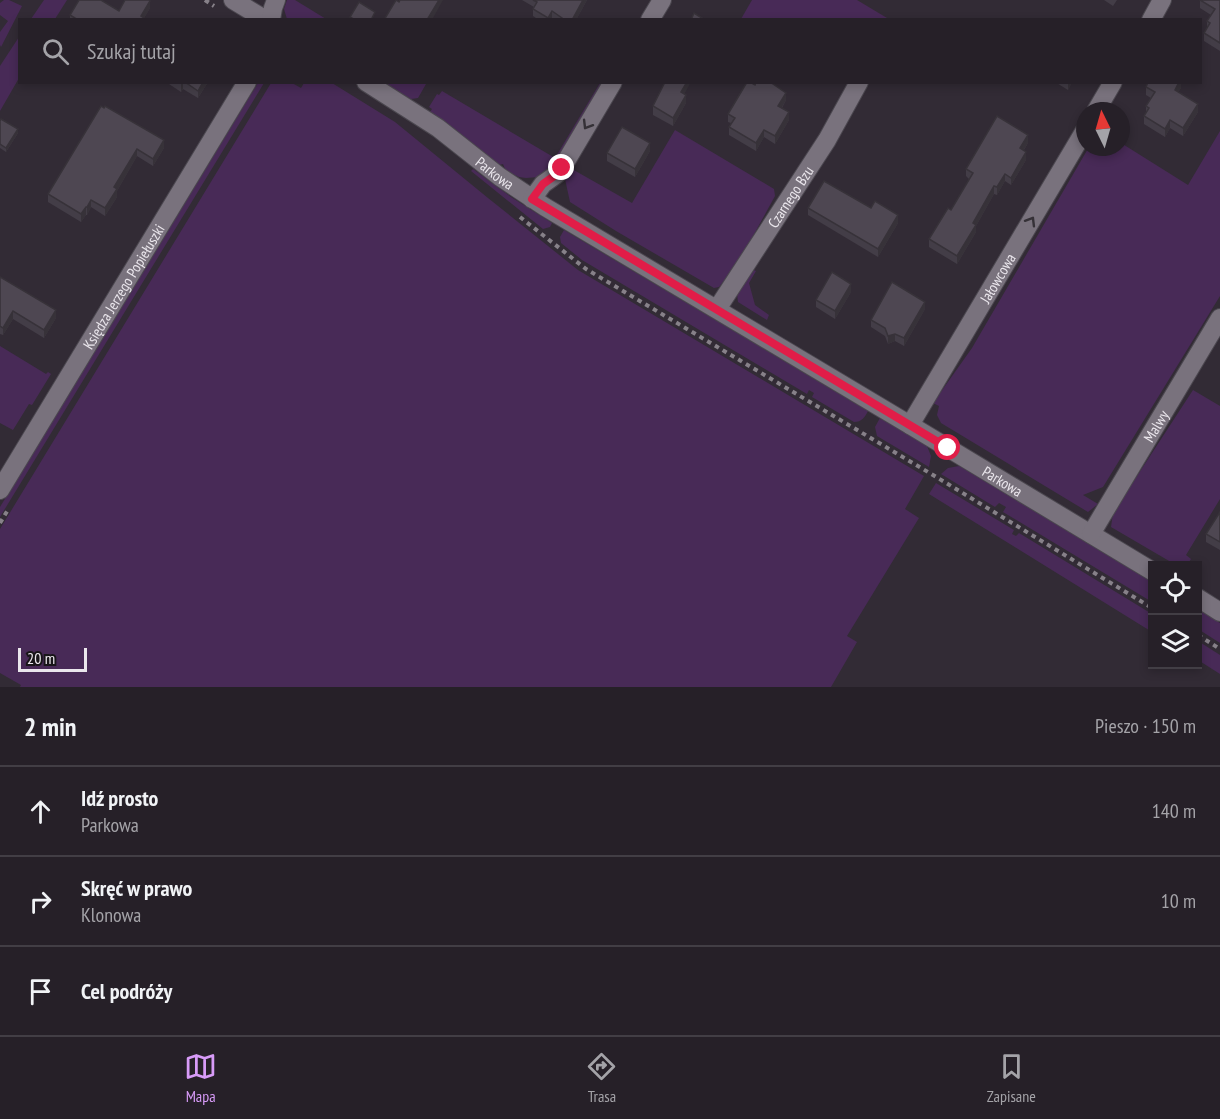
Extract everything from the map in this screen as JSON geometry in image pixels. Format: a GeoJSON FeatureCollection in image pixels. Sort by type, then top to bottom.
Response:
{"type":"FeatureCollection","features":[{"type":"Feature","properties":{"kind":"street"},"geometry":{"type":"LineString","coordinates":[[233,0],[263,18]]}},
{"type":"Feature","properties":{"kind":"street"},"geometry":{"type":"LineString","coordinates":[[271,18],[276,0]]}},
{"type":"Feature","properties":{"kind":"street"},"geometry":{"type":"LineString","coordinates":[[651,18],[662,0]]}},
{"type":"Feature","properties":{"kind":"street"},"geometry":{"type":"LineString","coordinates":[[1151,18],[1162,0]]}},
{"type":"Feature","properties":{"kind":"street","name":"Księdza Jerzego Popiełuszki"},"geometry":{"type":"LineString","coordinates":[[0,490],[246,84]]}},
{"type":"Feature","properties":{"kind":"street","name":"Parkowa"},"geometry":{"type":"LineString","coordinates":[[369,84],[438,128],[486,167],[532,199],[1148,569]]}},
{"type":"Feature","properties":{"kind":"street"},"geometry":{"type":"LineString","coordinates":[[532,199],[543,184],[562,168],[611,84]]}},
{"type":"Feature","properties":{"kind":"street","name":"Czarnego Bzu"},"geometry":{"type":"LineString","coordinates":[[717,309],[827,140],[858,84]]}},
{"type":"Feature","properties":{"kind":"street"},"geometry":{"type":"LineString","coordinates":[[1101,102],[1112,84]]}},
{"type":"Feature","properties":{"kind":"street","name":"Jałowcowa"},"geometry":{"type":"LineString","coordinates":[[910,425],[1076,145]]}},
{"type":"Feature","properties":{"kind":"street","name":"Malwy"},"geometry":{"type":"LineString","coordinates":[[1091,534],[1220,318]]}},
{"type":"Feature","properties":{"kind":"street"},"geometry":{"type":"LineString","coordinates":[[1202,601],[1220,612]]}},
{"type":"Feature","properties":{"kind":"path"},"geometry":{"type":"LineString","coordinates":[[518,216],[586,269],[1148,606]]}},
{"type":"Feature","properties":{"kind":"path"},"geometry":{"type":"LineString","coordinates":[[1202,639],[1220,649]]}},
{"type":"Feature","properties":{"kind":"shaded area"},"geometry":{"type":"Polygon","coordinates":[[[4,0],[22,6],[1,47],[0,32],[8,21],[0,15],[0,3],[4,0]]]}},
{"type":"Feature","properties":{"kind":"shaded area"},"geometry":{"type":"Polygon","coordinates":[[[44,0],[67,0],[56,18],[32,18],[44,0]]]}},
{"type":"Feature","properties":{"kind":"shaded area"},"geometry":{"type":"Polygon","coordinates":[[[287,0],[295,0],[324,18],[287,18],[284,9],[287,0]]]}},
{"type":"Feature","properties":{"kind":"shaded area"},"geometry":{"type":"Polygon","coordinates":[[[752,0],[857,0],[887,18],[742,18],[752,0]]]}},
{"type":"Feature","properties":{"kind":"shaded area"},"geometry":{"type":"Polygon","coordinates":[[[18,39],[18,80],[0,111],[0,66],[18,39]]]}},
{"type":"Feature","properties":{"kind":"shaded area"},"geometry":{"type":"Polygon","coordinates":[[[257,84],[263,84],[0,517],[0,507],[257,84]]]}},
{"type":"Feature","properties":{"kind":"shaded area"},"geometry":{"type":"Polygon","coordinates":[[[270,84],[294,84],[301,88],[303,84],[334,84],[395,122],[578,270],[924,476],[905,509],[919,518],[847,636],[857,642],[831,687],[20,687],[21,685],[0,673],[0,529],[270,84]]]}},
{"type":"Feature","properties":{"kind":"shaded area"},"geometry":{"type":"Polygon","coordinates":[[[386,84],[426,84],[418,98],[411,99],[386,84]]]}},
{"type":"Feature","properties":{"kind":"shaded area"},"geometry":{"type":"Polygon","coordinates":[[[599,84],[604,84],[556,164],[539,177],[519,177],[508,172],[503,164],[499,165],[430,112],[432,109],[429,107],[437,94],[439,95],[442,91],[555,158],[599,84]]]}},
{"type":"Feature","properties":{"kind":"shaded area"},"geometry":{"type":"Polygon","coordinates":[[[675,130],[774,189],[775,196],[740,260],[719,287],[714,288],[570,202],[565,179],[572,169],[632,203],[675,130]]]}},
{"type":"Feature","properties":{"kind":"shaded area"},"geometry":{"type":"Polygon","coordinates":[[[1220,131],[1220,296],[1103,487],[1083,495],[1098,504],[1088,512],[941,423],[937,415],[939,406],[933,403],[972,348],[1084,156],[1130,156],[1130,149],[1188,185],[1220,131]]]}},
{"type":"Feature","properties":{"kind":"shaded area"},"geometry":{"type":"Polygon","coordinates":[[[473,169],[552,223],[550,227],[543,229],[471,171],[473,169]]]}},
{"type":"Feature","properties":{"kind":"shaded area"},"geometry":{"type":"Polygon","coordinates":[[[564,230],[868,411],[866,415],[854,422],[812,397],[814,393],[809,390],[807,394],[582,260],[561,243],[560,237],[564,230]]]}},
{"type":"Feature","properties":{"kind":"shaded area"},"geometry":{"type":"Polygon","coordinates":[[[751,269],[756,271],[749,283],[755,305],[769,315],[767,320],[738,302],[737,294],[751,269]]]}},
{"type":"Feature","properties":{"kind":"shaded area"},"geometry":{"type":"Polygon","coordinates":[[[0,346],[46,374],[48,372],[51,374],[13,430],[0,423],[0,346]]]}},
{"type":"Feature","properties":{"kind":"shaded area"},"geometry":{"type":"Polygon","coordinates":[[[1193,390],[1220,406],[1220,499],[1186,555],[1191,559],[1190,561],[1169,561],[1111,527],[1113,513],[1193,390]]]}},
{"type":"Feature","properties":{"kind":"shaded area"},"geometry":{"type":"Polygon","coordinates":[[[880,418],[927,446],[931,456],[929,467],[877,436],[875,427],[880,418]]]}},
{"type":"Feature","properties":{"kind":"shaded area"},"geometry":{"type":"Polygon","coordinates":[[[959,466],[1148,580],[1148,600],[1003,512],[1006,507],[999,503],[995,507],[941,474],[948,468],[959,466]]]}},
{"type":"Feature","properties":{"kind":"shaded area"},"geometry":{"type":"Polygon","coordinates":[[[936,483],[1014,530],[1012,534],[1016,536],[1019,533],[1148,612],[1148,630],[929,494],[936,483]]]}},
{"type":"Feature","properties":{"kind":"shaded area"},"geometry":{"type":"Polygon","coordinates":[[[1202,612],[1220,623],[1220,643],[1202,632],[1202,612]]]}},
{"type":"Feature","properties":{"kind":"shaded area"},"geometry":{"type":"Polygon","coordinates":[[[1202,644],[1220,655],[1220,674],[1202,663],[1202,644]]]}},
{"type":"Feature","properties":{"kind":"building"},"geometry":{"type":"Polygon","coordinates":[[[79,0],[101,0],[119,11],[125,0],[150,1],[141,16],[144,18],[75,18],[70,15],[79,0]]]}},
{"type":"Feature","properties":{"kind":"building"},"geometry":{"type":"Polygon","coordinates":[[[396,0],[399,2],[400,0],[439,0],[428,18],[385,18],[396,0]]]}},
{"type":"Feature","properties":{"kind":"building"},"geometry":{"type":"Polygon","coordinates":[[[533,0],[583,0],[573,18],[562,18],[552,11],[548,18],[533,9],[537,2],[533,0]]]}},
{"type":"Feature","properties":{"kind":"building"},"geometry":{"type":"Polygon","coordinates":[[[1200,0],[1220,0],[1220,43],[1204,33],[1210,23],[1207,21],[1215,9],[1200,0]]]}},
{"type":"Feature","properties":{"kind":"building"},"geometry":{"type":"Polygon","coordinates":[[[359,2],[375,12],[372,18],[350,17],[359,2]]]}},
{"type":"Feature","properties":{"kind":"building"},"geometry":{"type":"Polygon","coordinates":[[[694,13],[702,18],[692,18],[694,13]]]}},
{"type":"Feature","properties":{"kind":"building"},"geometry":{"type":"Polygon","coordinates":[[[188,84],[202,84],[198,91],[188,84]]]}},
{"type":"Feature","properties":{"kind":"building"},"geometry":{"type":"Polygon","coordinates":[[[664,84],[686,84],[681,92],[686,95],[673,118],[653,106],[664,84]]]}},
{"type":"Feature","properties":{"kind":"building"},"geometry":{"type":"Polygon","coordinates":[[[746,84],[773,84],[786,93],[778,106],[789,112],[775,136],[764,130],[756,143],[729,127],[735,118],[728,114],[746,84]]]}},
{"type":"Feature","properties":{"kind":"building"},"geometry":{"type":"Polygon","coordinates":[[[1147,84],[1178,84],[1175,90],[1198,104],[1183,128],[1170,120],[1165,129],[1144,116],[1149,108],[1146,106],[1155,92],[1146,87],[1147,84]]]}},
{"type":"Feature","properties":{"kind":"building"},"geometry":{"type":"Polygon","coordinates":[[[101,106],[104,108],[105,106],[164,140],[153,159],[137,149],[114,187],[117,189],[105,208],[91,200],[81,214],[48,194],[101,106]]]}},
{"type":"Feature","properties":{"kind":"building"},"geometry":{"type":"Polygon","coordinates":[[[997,116],[1028,135],[1020,148],[1026,152],[1011,178],[1005,174],[997,187],[994,186],[973,223],[976,225],[957,256],[929,239],[948,208],[951,210],[973,173],[966,169],[997,116]]]}},
{"type":"Feature","properties":{"kind":"building"},"geometry":{"type":"Polygon","coordinates":[[[1,119],[18,129],[6,148],[0,144],[1,119]]]}},
{"type":"Feature","properties":{"kind":"building"},"geometry":{"type":"Polygon","coordinates":[[[622,127],[650,143],[635,169],[607,153],[622,127]]]}},
{"type":"Feature","properties":{"kind":"building"},"geometry":{"type":"Polygon","coordinates":[[[824,181],[871,208],[875,201],[898,215],[878,249],[808,208],[824,181]]]}},
{"type":"Feature","properties":{"kind":"building"},"geometry":{"type":"Polygon","coordinates":[[[832,272],[851,284],[835,311],[816,300],[832,272]]]}},
{"type":"Feature","properties":{"kind":"building"},"geometry":{"type":"Polygon","coordinates":[[[0,277],[56,310],[44,330],[13,311],[3,328],[0,326],[0,277]]]}},
{"type":"Feature","properties":{"kind":"building"},"geometry":{"type":"Polygon","coordinates":[[[892,282],[925,302],[904,338],[895,334],[888,336],[885,328],[871,320],[892,282]]]}},
{"type":"Feature","properties":{"kind":"building"},"geometry":{"type":"Polygon","coordinates":[[[1220,512],[1220,542],[1206,534],[1220,512]]]}},
{"type":"Feature","properties":{"kind":"route"},"geometry":{"type":"LineString","coordinates":[[562,168],[543,184],[532,199],[948,448]]}}]}
